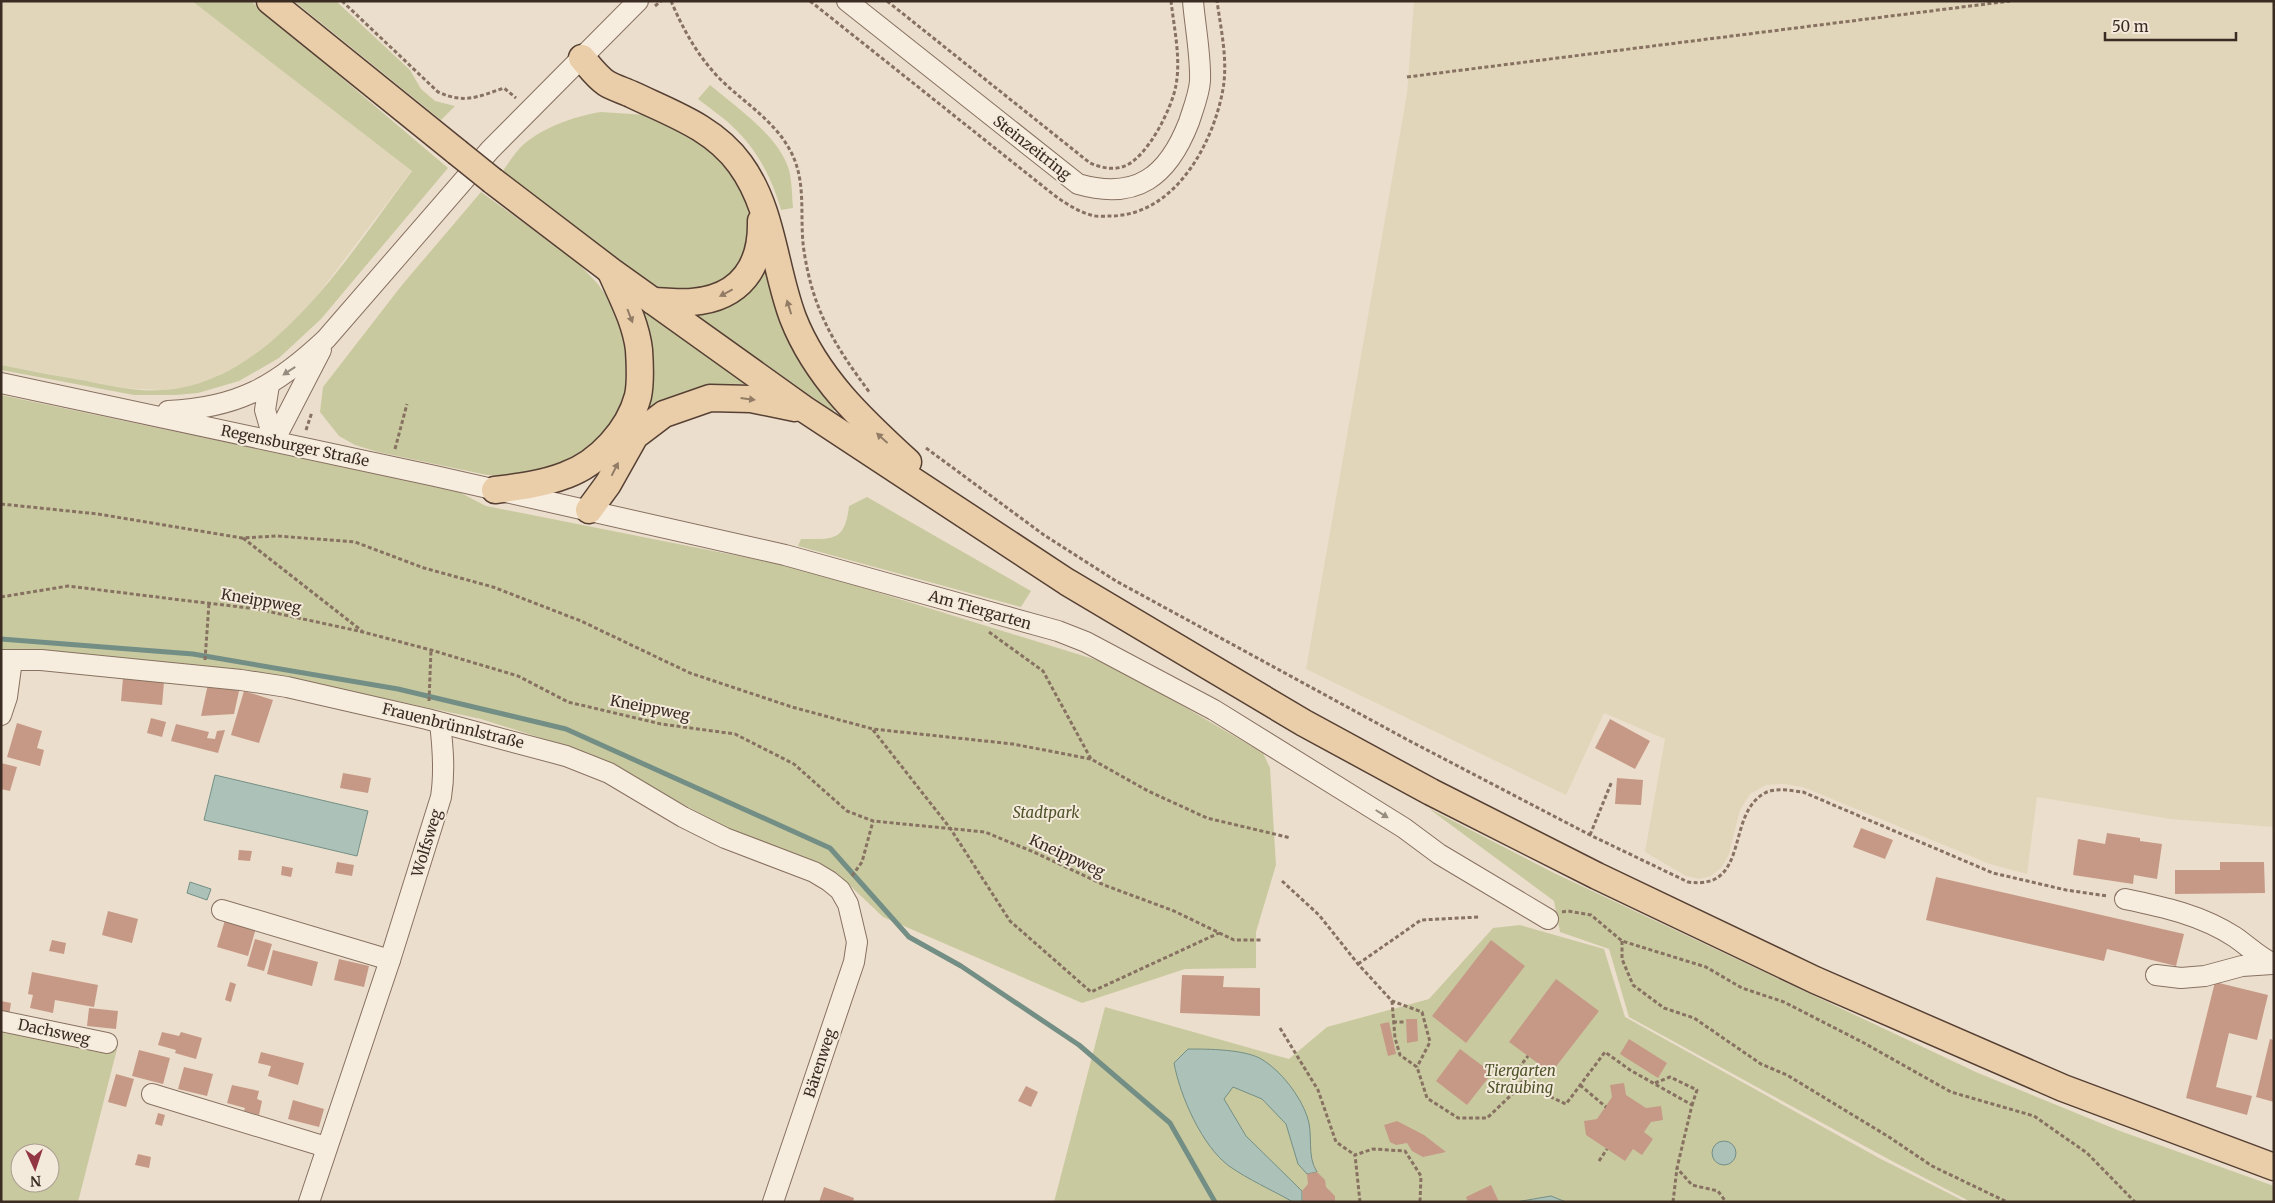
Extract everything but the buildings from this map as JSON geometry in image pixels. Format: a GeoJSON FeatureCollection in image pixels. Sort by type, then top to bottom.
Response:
{"type":"FeatureCollection","features":[{"type":"Feature","properties":{"kind":"main road"},"geometry":{"type":"LineString","coordinates":[[270,1],[493,181],[611,271],[804,409],[1066,582],[1304,723],[1431,792],[1708,931],[1930,1031],[2063,1088],[2274,1167]]}},
{"type":"Feature","properties":{"kind":"main road"},"geometry":{"type":"LineString","coordinates":[[582,58],[605,82],[691,122],[710,133],[726,146],[749,176],[761,205],[776,253],[792,317],[803,342],[819,367],[863,421],[970,517]]}},
{"type":"Feature","properties":{"kind":"main road"},"geometry":{"type":"LineString","coordinates":[[653,301],[689,303],[711,299],[738,285],[754,264],[760,249],[761,205]]}},
{"type":"Feature","properties":{"kind":"main road"},"geometry":{"type":"LineString","coordinates":[[495,490],[541,482],[582,468],[610,444],[631,415],[638,395],[640,376],[639,349],[632,320],[611,271]]}},
{"type":"Feature","properties":{"kind":"main road"},"geometry":{"type":"LineString","coordinates":[[588,510],[608,484],[635,436],[664,414],[710,398],[751,399],[804,409]]}},
{"type":"Feature","properties":{"kind":"main road"},"geometry":{"type":"LineString","coordinates":[[582,468],[588,510]]}},
{"type":"Feature","properties":{"kind":"street"},"geometry":{"type":"LineString","coordinates":[[144,412],[207,407],[237,400],[269,385],[297,367],[326,340],[490,150],[638,1]]}},
{"type":"Feature","properties":{"kind":"street","name":"Steinzeitring"},"geometry":{"type":"LineString","coordinates":[[847,1],[1078,184],[1100,190],[1126,189],[1148,181],[1168,162],[1183,137],[1195,104],[1200,81],[1193,1]]}},
{"type":"Feature","properties":{"kind":"street"},"geometry":{"type":"LineString","coordinates":[[274,441],[326,340]]}},
{"type":"Feature","properties":{"kind":"street","name":"Regensburger Straße"},"geometry":{"type":"LineString","coordinates":[[1,383],[144,412],[588,510]]}},
{"type":"Feature","properties":{"kind":"street"},"geometry":{"type":"LineString","coordinates":[[269,385],[265,410],[274,441]]}},
{"type":"Feature","properties":{"kind":"street","name":"Am Tiergarten"},"geometry":{"type":"LineString","coordinates":[[588,510],[785,556],[1058,631],[1086,642],[1214,710],[1404,828],[1439,854],[1548,919]]}},
{"type":"Feature","properties":{"kind":"street"},"geometry":{"type":"LineString","coordinates":[[1,715],[7,697],[7,660]]}},
{"type":"Feature","properties":{"kind":"street","name":"Frauenbrünnlstraße"},"geometry":{"type":"LineString","coordinates":[[7,660],[50,661],[269,684],[434,715],[566,756],[609,773],[682,817],[725,838],[814,872],[840,890],[848,904],[853,922]]}},
{"type":"Feature","properties":{"kind":"street","name":"Wolfsweg"},"geometry":{"type":"LineString","coordinates":[[309,1202],[390,960],[441,797],[443,755],[434,715]]}},
{"type":"Feature","properties":{"kind":"street"},"geometry":{"type":"LineString","coordinates":[[2125,899],[2170,908],[2205,920],[2236,937],[2273,964]]}},
{"type":"Feature","properties":{"kind":"street"},"geometry":{"type":"LineString","coordinates":[[222,910],[390,960]]}},
{"type":"Feature","properties":{"kind":"street","name":"Bärenweg"},"geometry":{"type":"LineString","coordinates":[[773,1202],[854,962],[857,942],[853,922]]}},
{"type":"Feature","properties":{"kind":"street"},"geometry":{"type":"LineString","coordinates":[[2156,975],[2181,978],[2197,977],[2242,966],[2273,964]]}},
{"type":"Feature","properties":{"kind":"street","name":"Dachsweg"},"geometry":{"type":"LineString","coordinates":[[1,1021],[107,1043]]}},
{"type":"Feature","properties":{"kind":"street"},"geometry":{"type":"LineString","coordinates":[[152,1094],[326,1147]]}},
{"type":"Feature","properties":{"kind":"path"},"geometry":{"type":"LineString","coordinates":[[342,1],[438,92],[454,99],[469,99],[504,88],[530,110]]}},
{"type":"Feature","properties":{"kind":"path"},"geometry":{"type":"LineString","coordinates":[[671,1],[700,57],[737,95],[772,125],[792,154],[801,188],[803,249],[815,300],[832,338],[873,396]]}},
{"type":"Feature","properties":{"kind":"path"},"geometry":{"type":"LineString","coordinates":[[810,1],[1054,196],[1072,208],[1092,216],[1120,216],[1141,210],[1163,198],[1180,180],[1208,138],[1218,111],[1225,63],[1217,1]]}},
{"type":"Feature","properties":{"kind":"path"},"geometry":{"type":"LineString","coordinates":[[887,1],[1090,163],[1101,168],[1115,168],[1127,165],[1138,156],[1155,134],[1170,108],[1176,85],[1178,64],[1171,1]]}},
{"type":"Feature","properties":{"kind":"path"},"geometry":{"type":"LineString","coordinates":[[1407,77],[2010,1]]}},
{"type":"Feature","properties":{"kind":"path"},"geometry":{"type":"LineString","coordinates":[[390,466],[407,404]]}},
{"type":"Feature","properties":{"kind":"path"},"geometry":{"type":"LineString","coordinates":[[300,447],[312,411]]}},
{"type":"Feature","properties":{"kind":"path"},"geometry":{"type":"LineString","coordinates":[[921,444],[1044,535],[1116,581],[1398,735],[1590,835],[1688,882],[1699,884],[1712,881],[1733,861],[1745,815],[1755,800],[1767,792],[1784,790],[1803,792],[1993,873],[2066,890],[2125,899]]}},
{"type":"Feature","properties":{"kind":"path"},"geometry":{"type":"LineString","coordinates":[[1,504],[98,514],[242,538],[277,536],[355,542],[424,568],[493,587],[581,621],[690,673],[792,707],[873,729],[1013,744],[1092,759],[1148,791],[1207,818],[1291,838]]}},
{"type":"Feature","properties":{"kind":"path"},"geometry":{"type":"LineString","coordinates":[[242,538],[363,632]]}},
{"type":"Feature","properties":{"kind":"path","name":"Kneippweg"},"geometry":{"type":"LineString","coordinates":[[1,597],[68,586],[209,603],[257,610],[363,632],[431,650],[518,676],[568,702],[661,724],[735,734],[794,764],[846,811],[874,821],[985,832],[1036,853],[1104,885],[1174,911],[1234,940],[1262,940]]}},
{"type":"Feature","properties":{"kind":"path"},"geometry":{"type":"LineString","coordinates":[[205,645],[209,603]]}},
{"type":"Feature","properties":{"kind":"path"},"geometry":{"type":"LineString","coordinates":[[969,606],[974,621],[1043,672],[1092,759]]}},
{"type":"Feature","properties":{"kind":"path"},"geometry":{"type":"LineString","coordinates":[[431,650],[429,686],[434,715]]}},
{"type":"Feature","properties":{"kind":"path"},"geometry":{"type":"LineString","coordinates":[[873,729],[950,828],[1010,921],[1092,992],[1220,933]]}},
{"type":"Feature","properties":{"kind":"path"},"geometry":{"type":"LineString","coordinates":[[1590,835],[1612,781]]}},
{"type":"Feature","properties":{"kind":"path"},"geometry":{"type":"LineString","coordinates":[[851,876],[862,862],[874,821]]}},
{"type":"Feature","properties":{"kind":"path"},"geometry":{"type":"LineString","coordinates":[[1282,881],[1319,915],[1358,964],[1392,1001],[1422,1012],[1430,1042],[1417,1068]]}},
{"type":"Feature","properties":{"kind":"path"},"geometry":{"type":"LineString","coordinates":[[1548,919],[1568,911],[1591,915],[1622,941],[1706,967],[1742,988],[1784,1002],[1864,1042],[1951,1092],[2034,1116],[2087,1153],[2135,1202]]}},
{"type":"Feature","properties":{"kind":"path"},"geometry":{"type":"LineString","coordinates":[[1358,964],[1421,920],[1479,917]]}},
{"type":"Feature","properties":{"kind":"path"},"geometry":{"type":"LineString","coordinates":[[1622,941],[1622,959],[1633,985],[1664,1008],[1694,1018],[1761,1064],[1787,1075],[1889,1137],[1932,1166],[2007,1202]]}},
{"type":"Feature","properties":{"kind":"path"},"geometry":{"type":"LineString","coordinates":[[1392,1001],[1395,1038],[1400,1055],[1417,1068],[1428,1098],[1458,1118],[1487,1118],[1523,1084]]}},
{"type":"Feature","properties":{"kind":"path"},"geometry":{"type":"LineString","coordinates":[[1393,1022],[1406,1022]]}},
{"type":"Feature","properties":{"kind":"path"},"geometry":{"type":"LineString","coordinates":[[1280,1028],[1318,1090],[1336,1142],[1355,1156],[1360,1202]]}},
{"type":"Feature","properties":{"kind":"path"},"geometry":{"type":"LineString","coordinates":[[1528,1056],[1515,1073],[1523,1084],[1566,1104],[1605,1052],[1655,1084],[1692,1104]]}},
{"type":"Feature","properties":{"kind":"path"},"geometry":{"type":"LineString","coordinates":[[1655,1084],[1670,1077],[1697,1090],[1677,1168],[1673,1202]]}},
{"type":"Feature","properties":{"kind":"path"},"geometry":{"type":"LineString","coordinates":[[1580,1085],[1606,1107]]}},
{"type":"Feature","properties":{"kind":"path"},"geometry":{"type":"LineString","coordinates":[[1355,1156],[1373,1149],[1405,1151],[1420,1176],[1420,1202]]}},
{"type":"Feature","properties":{"kind":"path"},"geometry":{"type":"LineString","coordinates":[[1599,1161],[1607,1149]]}},
{"type":"Feature","properties":{"kind":"path"},"geometry":{"type":"LineString","coordinates":[[1677,1168],[1692,1185],[1718,1191],[1726,1202]]}},
{"type":"Feature","properties":{"kind":"shaded area"},"geometry":{"type":"Polygon","coordinates":[[[1,1],[192,1],[412,170],[310,305],[284,331],[247,360],[213,379],[188,387],[161,390],[124,388],[1,365],[1,1]]]}},
{"type":"Feature","properties":{"kind":"shaded area"},"geometry":{"type":"Polygon","coordinates":[[[1414,1],[2274,1],[2274,827],[2170,819],[2037,797],[2027,874],[1990,864],[1803,787],[1784,784],[1766,785],[1750,794],[1740,810],[1729,854],[1722,867],[1711,876],[1699,879],[1686,876],[1645,852],[1665,739],[1604,713],[1566,795],[1306,669],[1407,94],[1414,1]]]}},
{"type":"Feature","properties":{"kind":"shaded area"},"geometry":{"type":"Polygon","coordinates":[[[215,775],[368,811],[357,856],[204,820],[215,775]]]}},
{"type":"Feature","properties":{"kind":"shaded area"},"geometry":{"type":"Polygon","coordinates":[[[190,882],[211,889],[207,900],[187,893],[190,882]]]}},
{"type":"Feature","properties":{"kind":"shaded area"},"geometry":{"type":"Polygon","coordinates":[[[1188,1049],[1226,1050],[1256,1056],[1270,1065],[1290,1085],[1300,1100],[1307,1116],[1312,1159],[1317,1172],[1307,1174],[1298,1164],[1286,1124],[1262,1099],[1233,1087],[1224,1099],[1246,1136],[1302,1191],[1302,1202],[1293,1202],[1244,1176],[1229,1166],[1210,1146],[1187,1105],[1174,1063],[1188,1049]]]}},
{"type":"Feature","properties":{"kind":"shaded area"},"geometry":{"type":"Polygon","coordinates":[[[1724,1141],[1733,1144],[1736,1153],[1733,1162],[1724,1165],[1715,1162],[1712,1153],[1715,1144],[1724,1141]]]}},
{"type":"Feature","properties":{"kind":"shaded area"},"geometry":{"type":"Polygon","coordinates":[[[1551,1196],[1566,1202],[1516,1202],[1551,1196]]]}},
{"type":"Feature","properties":{"kind":"green space"},"geometry":{"type":"Polygon","coordinates":[[[192,1],[251,1],[448,168],[321,319],[279,358],[239,381],[198,393],[134,395],[1,370],[1,365],[115,387],[162,390],[202,382],[239,365],[274,339],[306,308],[336,274],[412,171],[192,1]]]}},
{"type":"Feature","properties":{"kind":"green space"},"geometry":{"type":"Polygon","coordinates":[[[294,1],[336,1],[410,70],[421,89],[435,101],[455,106],[441,120],[294,1]]]}},
{"type":"Feature","properties":{"kind":"green space"},"geometry":{"type":"Polygon","coordinates":[[[710,85],[756,123],[776,145],[784,157],[789,170],[793,208],[781,210],[768,175],[749,144],[728,122],[698,99],[710,85]]]}},
{"type":"Feature","properties":{"kind":"green space"},"geometry":{"type":"Polygon","coordinates":[[[601,112],[647,115],[672,122],[727,161],[754,218],[744,266],[713,290],[664,290],[626,268],[502,172],[519,149],[536,135],[568,120],[601,112]]]}},
{"type":"Feature","properties":{"kind":"green space"},"geometry":{"type":"Polygon","coordinates":[[[481,192],[576,261],[597,283],[613,305],[625,330],[629,355],[625,404],[598,444],[555,469],[509,476],[487,475],[378,452],[355,445],[339,436],[320,412],[323,387],[402,285],[481,192]]]}},
{"type":"Feature","properties":{"kind":"green space"},"geometry":{"type":"Polygon","coordinates":[[[769,267],[837,409],[832,411],[696,315],[698,310],[763,268],[769,267]]]}},
{"type":"Feature","properties":{"kind":"green space"},"geometry":{"type":"Polygon","coordinates":[[[643,307],[746,381],[744,384],[716,386],[645,414],[639,310],[643,307]]]}},
{"type":"Feature","properties":{"kind":"green space","name":"Stadtpark"},"geometry":{"type":"Polygon","coordinates":[[[1,395],[457,491],[486,506],[799,568],[1113,665],[1263,753],[1270,768],[1276,865],[1256,932],[1256,968],[1185,969],[1082,1003],[883,917],[839,875],[811,860],[731,830],[588,753],[481,719],[355,692],[239,673],[1,652],[1,395]]]}},
{"type":"Feature","properties":{"kind":"green space"},"geometry":{"type":"Polygon","coordinates":[[[867,497],[1031,591],[1021,607],[798,546],[801,539],[821,539],[836,536],[844,526],[849,506],[867,497]]]}},
{"type":"Feature","properties":{"kind":"green space"},"geometry":{"type":"Polygon","coordinates":[[[1428,808],[1554,873],[1978,1073],[2120,1131],[2274,1186],[2273,1202],[1971,1202],[1890,1160],[1629,1017],[1609,949],[1560,932],[1554,901],[1428,808]]]}},
{"type":"Feature","properties":{"kind":"green space","name":"Tiergarten Straubing"},"geometry":{"type":"Polygon","coordinates":[[[1520,925],[1604,949],[1625,1017],[1879,1158],[1966,1202],[1054,1202],[1105,1007],[1289,1059],[1327,1027],[1429,999],[1493,928],[1520,925]]]}},
{"type":"Feature","properties":{"kind":"green space"},"geometry":{"type":"Polygon","coordinates":[[[1,1026],[117,1049],[78,1202],[1,1202],[1,1026]]]}},
{"type":"Feature","properties":{"kind":"waterway"},"geometry":{"type":"LineString","coordinates":[[1,639],[193,654],[398,689],[566,729],[830,848],[909,937],[961,966],[1079,1045],[1170,1123],[1215,1202]]}}]}
